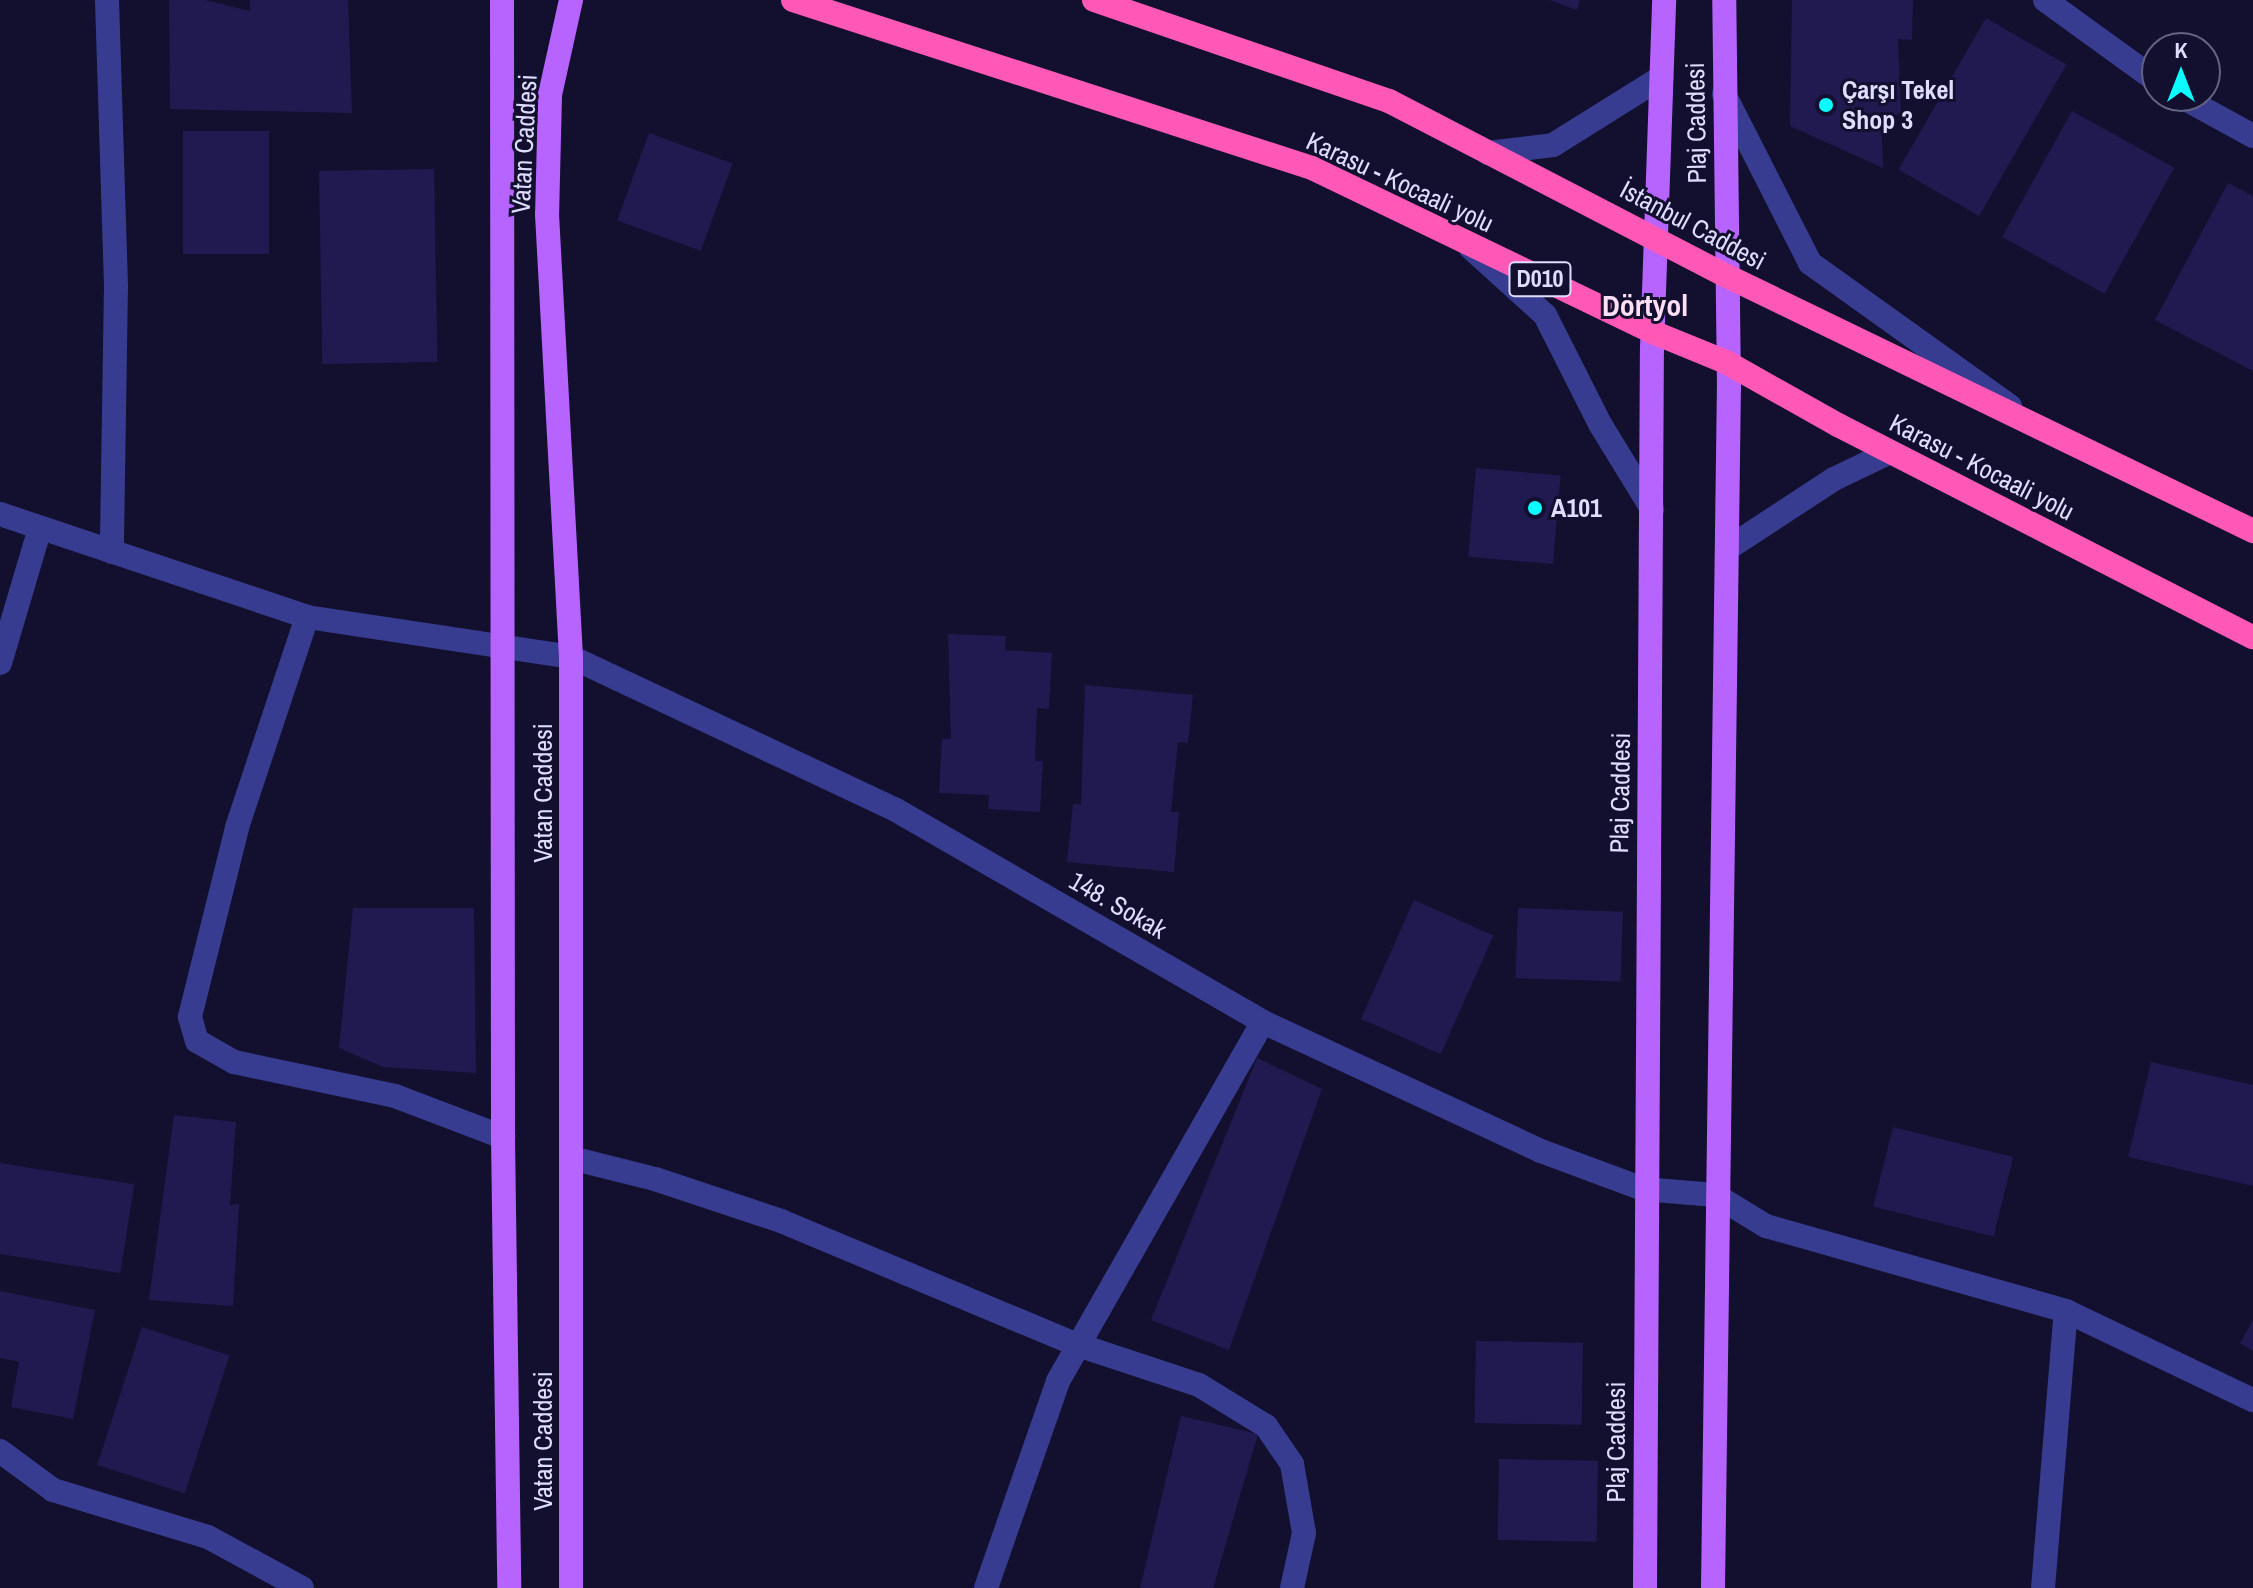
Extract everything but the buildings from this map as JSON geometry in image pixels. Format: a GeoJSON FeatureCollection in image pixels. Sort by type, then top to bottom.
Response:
{"type":"FeatureCollection","features":[{"type":"Feature","properties":{"kind":"highway","name":"Karasu - Kocaali yolu"},"geometry":{"type":"LineString","coordinates":[[793,0],[1312,168],[1468,246],[1655,333],[1726,362],[1890,452],[2253,637]]}},
{"type":"Feature","properties":{"kind":"highway","name":"İstanbul Caddesi"},"geometry":{"type":"LineString","coordinates":[[1094,0],[1389,101],[1659,237],[1727,276],[2253,531]]}},
{"type":"Feature","properties":{"kind":"main road","name":"Vatan Caddesi"},"geometry":{"type":"LineString","coordinates":[[502,0],[503,1137],[509,1588]]}},
{"type":"Feature","properties":{"kind":"main road","name":"Vatan Caddesi"},"geometry":{"type":"LineString","coordinates":[[571,0],[550,95],[547,214],[571,657],[571,1588]]}},
{"type":"Feature","properties":{"kind":"main road","name":"Plaj Caddesi"},"geometry":{"type":"LineString","coordinates":[[1645,1588],[1643,1189],[1655,333],[1664,0]]}},
{"type":"Feature","properties":{"kind":"main road","name":"Plaj Caddesi"},"geometry":{"type":"LineString","coordinates":[[1713,1588],[1715,1195],[1727,549],[1724,0]]}},
{"type":"Feature","properties":{"kind":"street"},"geometry":{"type":"LineString","coordinates":[[107,0],[116,285],[112,552]]}},
{"type":"Feature","properties":{"kind":"street"},"geometry":{"type":"LineString","coordinates":[[2045,0],[2141,69]]}},
{"type":"Feature","properties":{"kind":"street"},"geometry":{"type":"LineString","coordinates":[[1488,153],[1553,145],[1662,77]]}},
{"type":"Feature","properties":{"kind":"street"},"geometry":{"type":"LineString","coordinates":[[1723,92],[1810,263],[2040,429]]}},
{"type":"Feature","properties":{"kind":"street"},"geometry":{"type":"LineString","coordinates":[[2209,112],[2253,136]]}},
{"type":"Feature","properties":{"kind":"street"},"geometry":{"type":"LineString","coordinates":[[1468,246],[1545,315],[1600,424],[1652,509]]}},
{"type":"Feature","properties":{"kind":"street"},"geometry":{"type":"LineString","coordinates":[[1727,549],[1822,486],[1890,452]]}},
{"type":"Feature","properties":{"kind":"street","name":"148. Sokak"},"geometry":{"type":"LineString","coordinates":[[0,514],[307,617],[571,657],[896,810],[1263,1022],[1541,1151],[1643,1189],[1715,1195]]}},
{"type":"Feature","properties":{"kind":"street"},"geometry":{"type":"LineString","coordinates":[[0,663],[40,528]]}},
{"type":"Feature","properties":{"kind":"street"},"geometry":{"type":"LineString","coordinates":[[307,617],[237,828],[190,1017],[197,1041],[234,1062],[395,1096],[503,1137]]}},
{"type":"Feature","properties":{"kind":"street"},"geometry":{"type":"LineString","coordinates":[[986,1588],[1058,1381],[1263,1022]]}},
{"type":"Feature","properties":{"kind":"street"},"geometry":{"type":"LineString","coordinates":[[571,1158],[655,1179],[781,1221],[1078,1345],[1199,1385],[1266,1426],[1292,1464],[1304,1533],[1292,1588]]}},
{"type":"Feature","properties":{"kind":"street"},"geometry":{"type":"LineString","coordinates":[[1715,1195],[1766,1226],[2066,1311],[2253,1400]]}},
{"type":"Feature","properties":{"kind":"street"},"geometry":{"type":"LineString","coordinates":[[2043,1588],[2066,1311]]}},
{"type":"Feature","properties":{"kind":"street"},"geometry":{"type":"LineString","coordinates":[[0,1451],[53,1490],[208,1537],[302,1588]]}},
{"type":"Feature","properties":{"kind":"place","name":"Çarşı Tekel Shop 3"},"geometry":{"type":"Point","coordinates":[1826,105]}},
{"type":"Feature","properties":{"kind":"place","name":"A101"},"geometry":{"type":"Point","coordinates":[1535,508]}},
{"type":"Feature","properties":{"kind":"district","name":"Dörtyol"},"geometry":{"type":"Point","coordinates":[1645,305]}}]}
